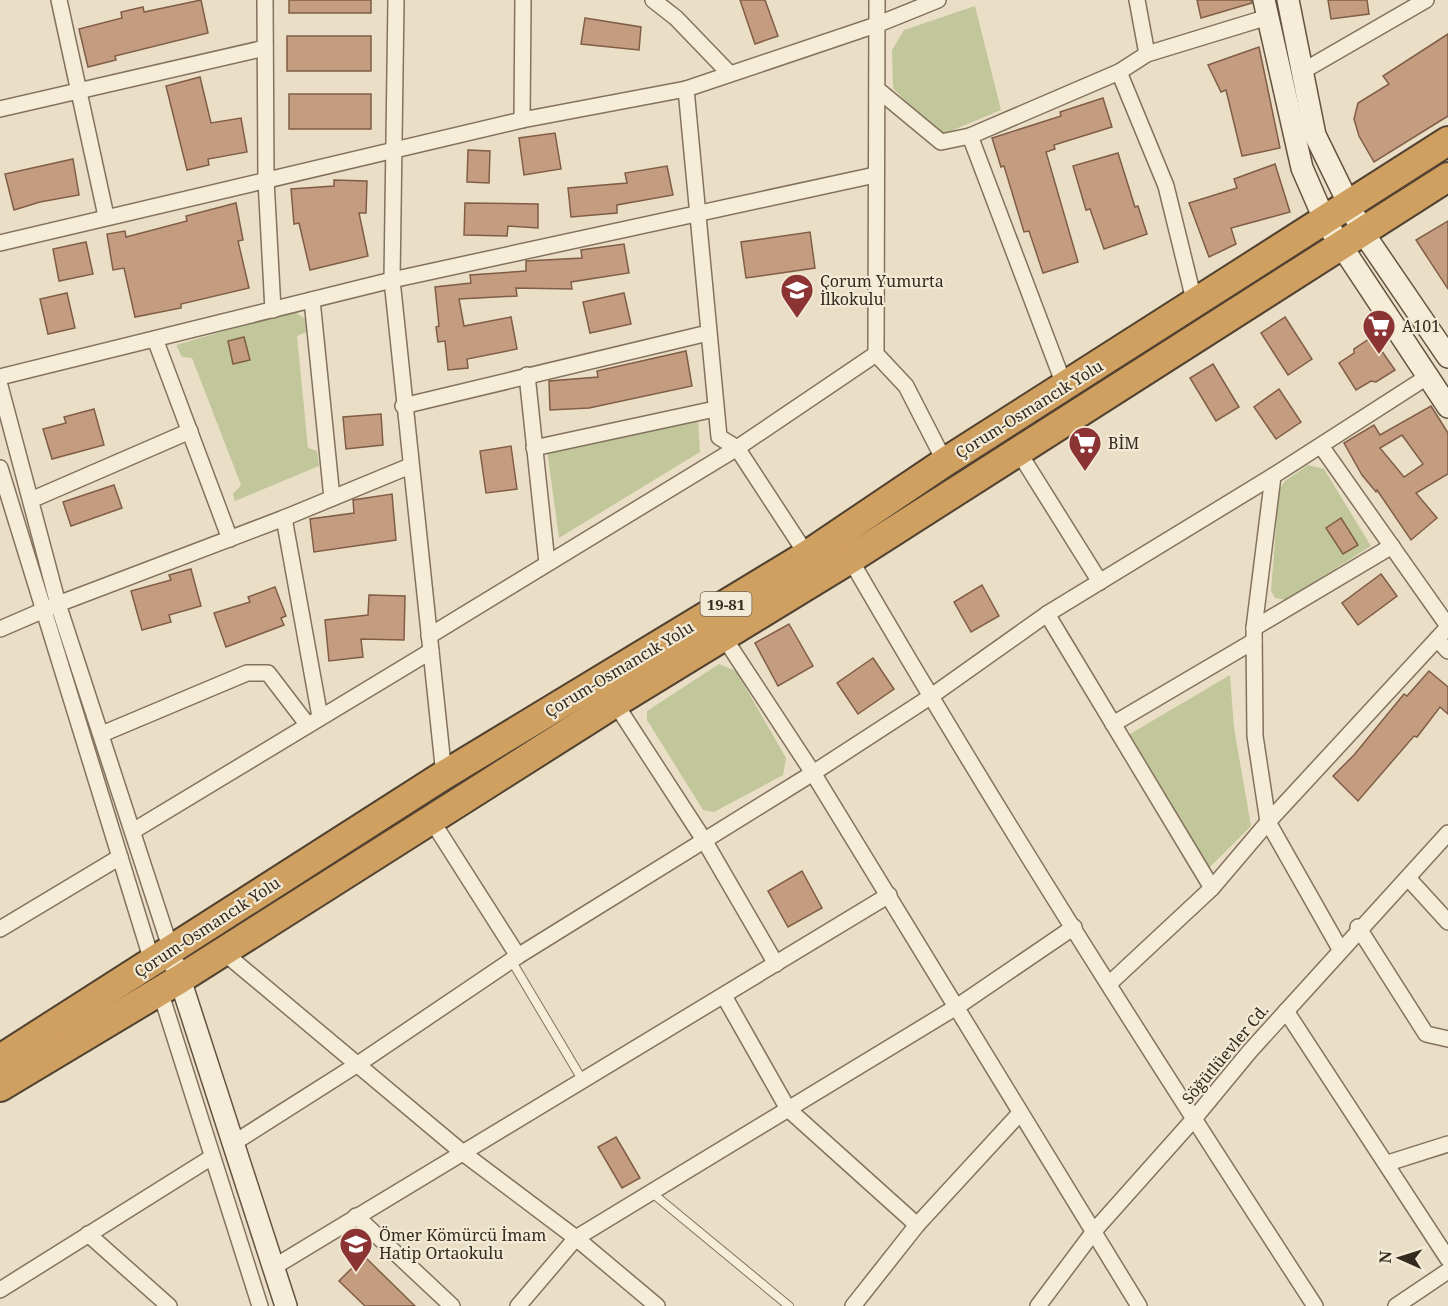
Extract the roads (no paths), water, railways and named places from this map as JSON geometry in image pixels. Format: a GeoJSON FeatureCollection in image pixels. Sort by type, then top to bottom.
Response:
{"type":"FeatureCollection","features":[{"type":"Feature","properties":{"kind":"highway","name":"Çorum-Osmancık Yolu"},"geometry":{"type":"LineString","coordinates":[[1,1057],[444,776],[807,555],[945,462],[1448,141]]}},
{"type":"Feature","properties":{"kind":"highway","name":"Çorum-Osmancık Yolu"},"geometry":{"type":"LineString","coordinates":[[0,1087],[170,985],[615,703],[850,559],[1448,177]]}},
{"type":"Feature","properties":{"kind":"street"},"geometry":{"type":"LineString","coordinates":[[59,0],[106,216]]}},
{"type":"Feature","properties":{"kind":"street"},"geometry":{"type":"LineString","coordinates":[[265,0],[266,180],[273,310]]}},
{"type":"Feature","properties":{"kind":"street"},"geometry":{"type":"LineString","coordinates":[[396,0],[392,280],[444,776]]}},
{"type":"Feature","properties":{"kind":"street"},"geometry":{"type":"LineString","coordinates":[[522,120],[523,0]]}},
{"type":"Feature","properties":{"kind":"street"},"geometry":{"type":"LineString","coordinates":[[653,0],[676,18],[729,72]]}},
{"type":"Feature","properties":{"kind":"street"},"geometry":{"type":"LineString","coordinates":[[877,0],[876,354],[906,386],[945,462]]}},
{"type":"Feature","properties":{"kind":"street"},"geometry":{"type":"LineString","coordinates":[[0,243],[106,216],[522,120],[686,88],[729,72],[876,26],[938,0]]}},
{"type":"Feature","properties":{"kind":"street"},"geometry":{"type":"LineString","coordinates":[[1137,0],[1147,54]]}},
{"type":"Feature","properties":{"kind":"street"},"geometry":{"type":"LineString","coordinates":[[1288,0],[1315,135],[1349,205],[1351,238],[1427,377],[1448,407]]}},
{"type":"Feature","properties":{"kind":"street"},"geometry":{"type":"LineString","coordinates":[[1303,71],[1421,2]]}},
{"type":"Feature","properties":{"kind":"street"},"geometry":{"type":"LineString","coordinates":[[877,89],[941,142],[970,136],[1119,72],[1147,54],[1266,9],[1302,168],[1325,221],[1351,238],[1448,357]]}},
{"type":"Feature","properties":{"kind":"street"},"geometry":{"type":"LineString","coordinates":[[0,109],[265,48]]}},
{"type":"Feature","properties":{"kind":"street"},"geometry":{"type":"LineString","coordinates":[[1119,72],[1166,186],[1195,304]]}},
{"type":"Feature","properties":{"kind":"street"},"geometry":{"type":"LineString","coordinates":[[686,88],[700,212],[708,333],[719,437],[736,448],[807,555]]}},
{"type":"Feature","properties":{"kind":"street"},"geometry":{"type":"LineString","coordinates":[[970,136],[1065,387]]}},
{"type":"Feature","properties":{"kind":"street"},"geometry":{"type":"LineString","coordinates":[[0,377],[392,280],[875,175]]}},
{"type":"Feature","properties":{"kind":"street"},"geometry":{"type":"LineString","coordinates":[[312,300],[332,498]]}},
{"type":"Feature","properties":{"kind":"street"},"geometry":{"type":"LineString","coordinates":[[404,406],[708,333]]}},
{"type":"Feature","properties":{"kind":"street"},"geometry":{"type":"LineString","coordinates":[[156,339],[230,539]]}},
{"type":"Feature","properties":{"kind":"street"},"geometry":{"type":"LineString","coordinates":[[133,831],[314,720],[430,644],[548,562],[736,448],[876,354]]}},
{"type":"Feature","properties":{"kind":"street"},"geometry":{"type":"LineString","coordinates":[[527,375],[548,562]]}},
{"type":"Feature","properties":{"kind":"street"},"geometry":{"type":"LineString","coordinates":[[232,1144],[358,1064],[515,958],[930,697],[1047,614],[1273,476],[1427,377]]}},
{"type":"Feature","properties":{"kind":"street"},"geometry":{"type":"LineString","coordinates":[[0,386],[31,500],[51,607],[120,857],[161,956]]}},
{"type":"Feature","properties":{"kind":"street"},"geometry":{"type":"LineString","coordinates":[[534,448],[715,409]]}},
{"type":"Feature","properties":{"kind":"street"},"geometry":{"type":"LineString","coordinates":[[31,500],[190,431]]}},
{"type":"Feature","properties":{"kind":"street"},"geometry":{"type":"LineString","coordinates":[[1110,983],[1212,888],[1268,822],[1448,626],[1321,446]]}},
{"type":"Feature","properties":{"kind":"street"},"geometry":{"type":"LineString","coordinates":[[1018,451],[1100,582]]}},
{"type":"Feature","properties":{"kind":"street"},"geometry":{"type":"LineString","coordinates":[[0,629],[410,466]]}},
{"type":"Feature","properties":{"kind":"street"},"geometry":{"type":"LineString","coordinates":[[0,468],[51,607],[102,734],[133,831],[161,956],[212,1157],[260,1306]]}},
{"type":"Feature","properties":{"kind":"street"},"geometry":{"type":"LineString","coordinates":[[1273,476],[1254,635],[1255,736],[1268,822],[1340,949]]}},
{"type":"Feature","properties":{"kind":"street"},"geometry":{"type":"LineString","coordinates":[[284,518],[314,720]]}},
{"type":"Feature","properties":{"kind":"street"},"geometry":{"type":"LineString","coordinates":[[1113,724],[1392,546]]}},
{"type":"Feature","properties":{"kind":"street"},"geometry":{"type":"LineString","coordinates":[[850,559],[930,697],[1110,983],[1193,1120],[1315,1306]]}},
{"type":"Feature","properties":{"kind":"street"},"geometry":{"type":"LineString","coordinates":[[1047,614],[1212,888]]}},
{"type":"Feature","properties":{"kind":"street"},"geometry":{"type":"LineString","coordinates":[[723,636],[813,772],[958,1006],[1020,1113],[1095,1230],[1139,1306]]}},
{"type":"Feature","properties":{"kind":"street"},"geometry":{"type":"LineString","coordinates":[[1437,639],[1448,651]]}},
{"type":"Feature","properties":{"kind":"street"},"geometry":{"type":"LineString","coordinates":[[102,734],[247,673],[268,673],[314,720]]}},
{"type":"Feature","properties":{"kind":"street"},"geometry":{"type":"LineString","coordinates":[[615,703],[704,840],[776,964]]}},
{"type":"Feature","properties":{"kind":"street"},"geometry":{"type":"LineString","coordinates":[[432,821],[515,958]]}},
{"type":"Feature","properties":{"kind":"street","name":"Söğütlüevler Cd."},"geometry":{"type":"LineString","coordinates":[[1038,1306],[1095,1230],[1340,949],[1448,833]]}},
{"type":"Feature","properties":{"kind":"street"},"geometry":{"type":"LineString","coordinates":[[0,929],[120,857]]}},
{"type":"Feature","properties":{"kind":"street"},"geometry":{"type":"LineString","coordinates":[[1408,878],[1448,922]]}},
{"type":"Feature","properties":{"kind":"street"},"geometry":{"type":"LineString","coordinates":[[274,1266],[889,895]]}},
{"type":"Feature","properties":{"kind":"street"},"geometry":{"type":"LineString","coordinates":[[518,1306],[576,1238],[958,1006],[1074,927]]}},
{"type":"Feature","properties":{"kind":"street"},"geometry":{"type":"LineString","coordinates":[[1359,928],[1426,1034],[1448,1039]]}},
{"type":"Feature","properties":{"kind":"street"},"geometry":{"type":"LineString","coordinates":[[222,951],[463,1153],[576,1238],[657,1306]]}},
{"type":"Feature","properties":{"kind":"street"},"geometry":{"type":"LineString","coordinates":[[170,985],[232,1144],[286,1306]]}},
{"type":"Feature","properties":{"kind":"street"},"geometry":{"type":"LineString","coordinates":[[724,996],[788,1109],[917,1225]]}},
{"type":"Feature","properties":{"kind":"street"},"geometry":{"type":"LineString","coordinates":[[1286,1011],[1388,1163],[1448,1258]]}},
{"type":"Feature","properties":{"kind":"street"},"geometry":{"type":"LineString","coordinates":[[853,1306],[917,1225],[1020,1113]]}},
{"type":"Feature","properties":{"kind":"street"},"geometry":{"type":"LineString","coordinates":[[1388,1163],[1448,1144]]}},
{"type":"Feature","properties":{"kind":"street"},"geometry":{"type":"LineString","coordinates":[[0,1290],[212,1157]]}},
{"type":"Feature","properties":{"kind":"street"},"geometry":{"type":"LineString","coordinates":[[356,1216],[452,1306]]}},
{"type":"Feature","properties":{"kind":"street"},"geometry":{"type":"LineString","coordinates":[[88,1234],[169,1306]]}},
{"type":"Feature","properties":{"kind":"street"},"geometry":{"type":"LineString","coordinates":[[1396,1306],[1448,1271]]}},
{"type":"Feature","properties":{"kind":"lane"},"geometry":{"type":"LineString","coordinates":[[515,958],[583,1081]]}},
{"type":"Feature","properties":{"kind":"lane"},"geometry":{"type":"LineString","coordinates":[[651,1192],[789,1306]]}},
{"type":"Feature","properties":{"kind":"place","name":"Çorum Yumurta İlkokulu"},"geometry":{"type":"Point","coordinates":[797,319]}},
{"type":"Feature","properties":{"kind":"place","name":"A101"},"geometry":{"type":"Point","coordinates":[1379,355]}},
{"type":"Feature","properties":{"kind":"place","name":"BİM"},"geometry":{"type":"Point","coordinates":[1085,472]}},
{"type":"Feature","properties":{"kind":"place","name":"Ömer Kömürcü İmam Hatip Ortaokulu"},"geometry":{"type":"Point","coordinates":[356,1273]}}]}
